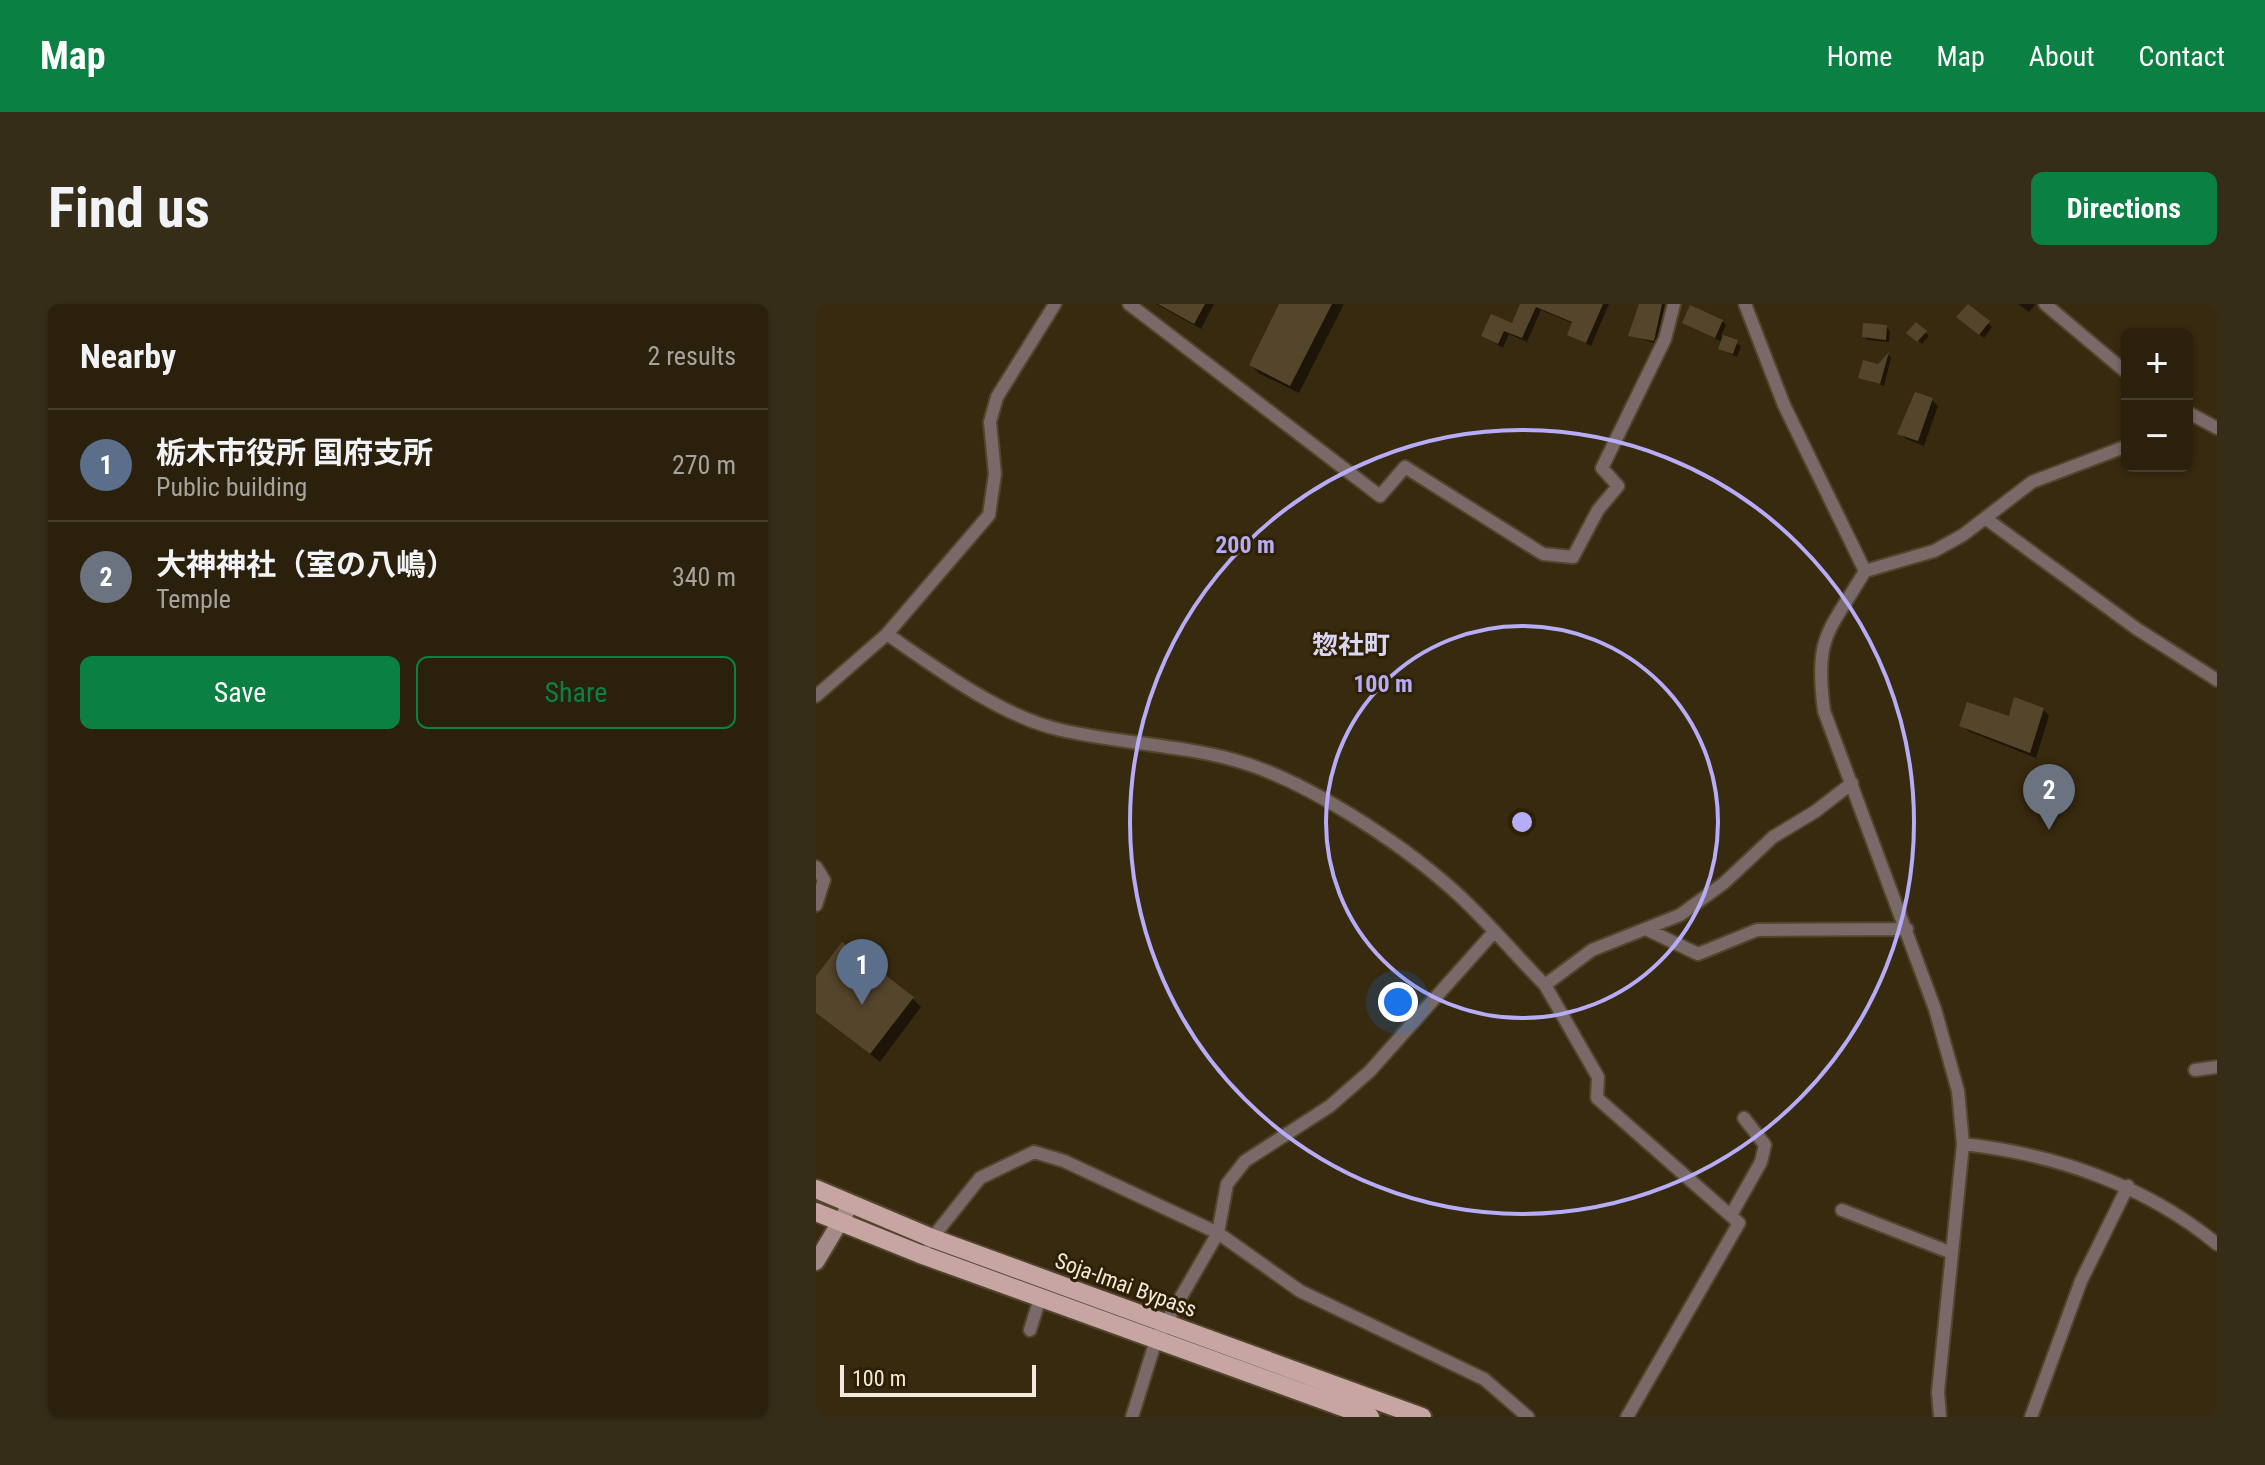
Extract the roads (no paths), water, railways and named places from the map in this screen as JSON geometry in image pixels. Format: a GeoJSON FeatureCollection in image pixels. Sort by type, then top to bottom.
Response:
{"type":"FeatureCollection","features":[{"type":"Feature","properties":{"kind":"main road","name":"Soja-Imai Bypass"},"geometry":{"type":"LineString","coordinates":[[816,1189],[1370,1417]]}},
{"type":"Feature","properties":{"kind":"main road"},"geometry":{"type":"LineString","coordinates":[[816,1262],[841,1224],[849,1205]]}},
{"type":"Feature","properties":{"kind":"main road","name":"Soja-Imai Bypass"},"geometry":{"type":"LineString","coordinates":[[816,1212],[1040,1298],[1422,1417]]}},
{"type":"Feature","properties":{"kind":"street"},"geometry":{"type":"LineString","coordinates":[[816,696],[887,634],[989,515],[995,474],[990,422],[997,397],[1055,304]]}},
{"type":"Feature","properties":{"kind":"street"},"geometry":{"type":"LineString","coordinates":[[1129,304],[1380,496],[1405,467],[1543,554],[1573,557],[1598,510],[1618,486],[1602,468],[1665,339],[1674,304]]}},
{"type":"Feature","properties":{"kind":"street"},"geometry":{"type":"LineString","coordinates":[[1745,304],[1784,405],[1865,571]]}},
{"type":"Feature","properties":{"kind":"street"},"geometry":{"type":"LineString","coordinates":[[2045,304],[2121,368]]}},
{"type":"Feature","properties":{"kind":"street"},"geometry":{"type":"LineString","coordinates":[[2193,419],[2217,428]]}},
{"type":"Feature","properties":{"kind":"street"},"geometry":{"type":"LineString","coordinates":[[1940,1417],[1938,1392],[1963,1144],[1955,1075],[1907,929],[1824,711],[1819,670],[1831,620],[1865,571],[1934,551],[1963,535],[2032,482],[2121,448]]}},
{"type":"Feature","properties":{"kind":"street"},"geometry":{"type":"LineString","coordinates":[[1985,518],[2137,629],[2217,680]]}},
{"type":"Feature","properties":{"kind":"street"},"geometry":{"type":"LineString","coordinates":[[887,634],[939,670],[1015,712],[1059,730],[1233,759],[1313,794],[1392,842],[1454,890],[1545,985],[1598,1077],[1597,1098],[1739,1223],[1627,1417]]}},
{"type":"Feature","properties":{"kind":"street"},"geometry":{"type":"LineString","coordinates":[[1545,985],[1592,950],[1680,915],[1724,883],[1773,837],[1816,811],[1852,783]]}},
{"type":"Feature","properties":{"kind":"street"},"geometry":{"type":"LineString","coordinates":[[816,867],[824,880],[816,905]]}},
{"type":"Feature","properties":{"kind":"street"},"geometry":{"type":"LineString","coordinates":[[1646,929],[1698,954],[1757,930],[1907,929]]}},
{"type":"Feature","properties":{"kind":"street"},"geometry":{"type":"LineString","coordinates":[[1132,1417],[1160,1333],[1218,1233],[1227,1184],[1245,1161],[1330,1106],[1370,1071],[1493,933]]}},
{"type":"Feature","properties":{"kind":"street"},"geometry":{"type":"LineString","coordinates":[[2195,1070],[2217,1067]]}},
{"type":"Feature","properties":{"kind":"street"},"geometry":{"type":"LineString","coordinates":[[1731,1215],[1761,1162],[1765,1145],[1744,1118]]}},
{"type":"Feature","properties":{"kind":"street"},"geometry":{"type":"LineString","coordinates":[[1963,1144],[1998,1148],[2128,1186],[2166,1206],[2217,1244]]}},
{"type":"Feature","properties":{"kind":"street"},"geometry":{"type":"LineString","coordinates":[[920,1254],[980,1178],[1034,1152],[1064,1161],[1218,1233],[1300,1291],[1484,1379],[1528,1417]]}},
{"type":"Feature","properties":{"kind":"street"},"geometry":{"type":"LineString","coordinates":[[2031,1417],[2081,1281],[2128,1186]]}},
{"type":"Feature","properties":{"kind":"street"},"geometry":{"type":"LineString","coordinates":[[1842,1210],[1952,1253]]}},
{"type":"Feature","properties":{"kind":"street"},"geometry":{"type":"LineString","coordinates":[[1030,1330],[1040,1298]]}},
{"type":"Feature","properties":{"kind":"place","name":"大神神社（室の八嶋）"},"geometry":{"type":"Point","coordinates":[2049,830]}},
{"type":"Feature","properties":{"kind":"place","name":"栃木市役所 国府支所"},"geometry":{"type":"Point","coordinates":[862,1005]}},
{"type":"Feature","properties":{"kind":"district","name":"惣社町"},"geometry":{"type":"Point","coordinates":[1351,645]}}]}
